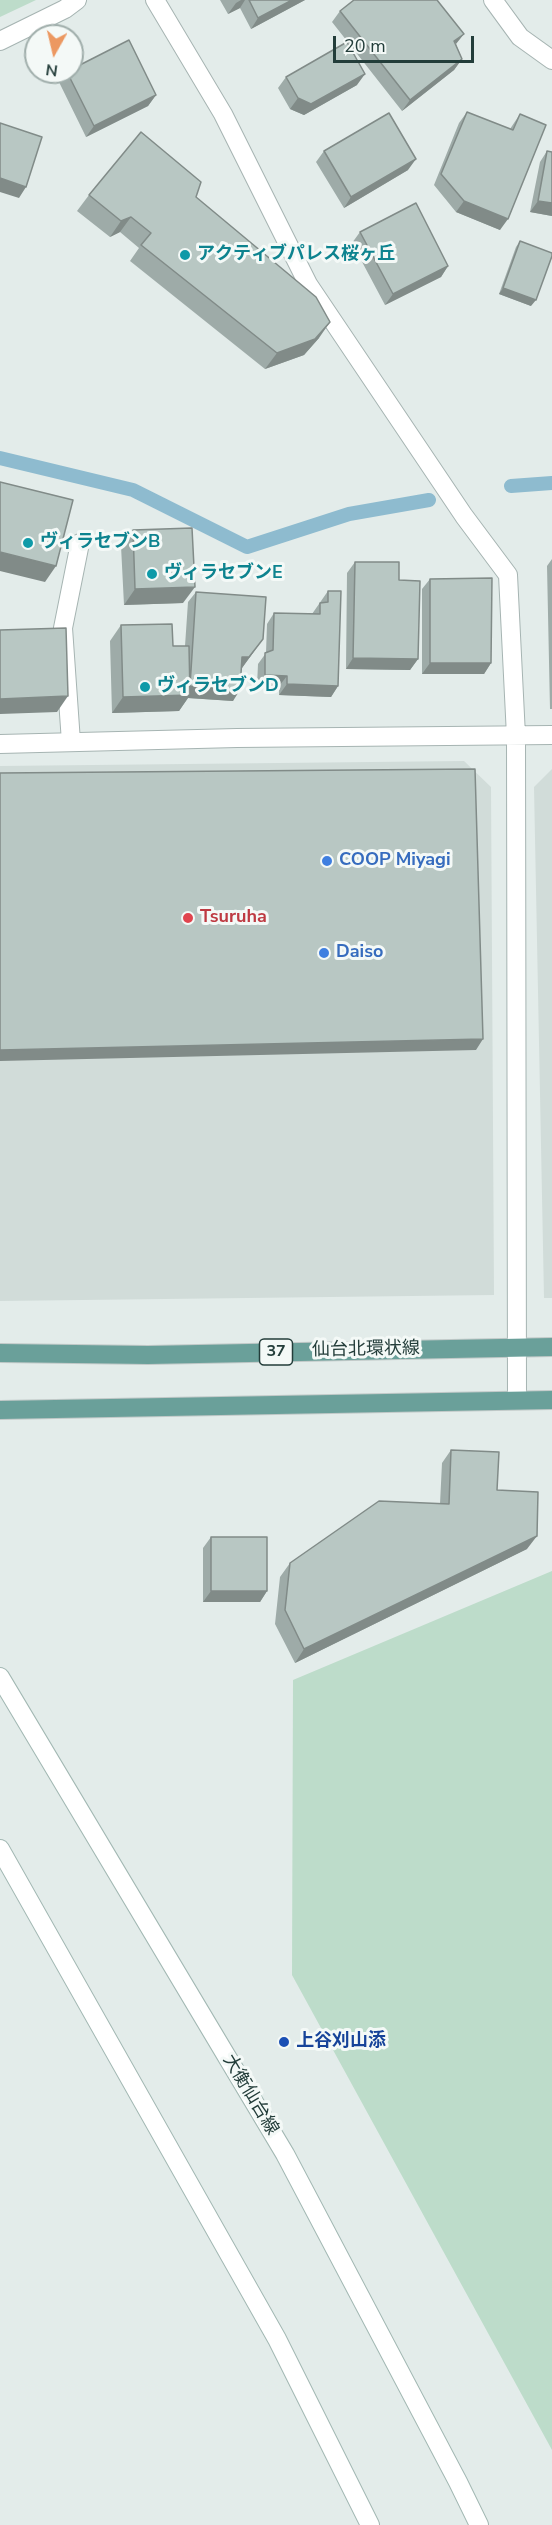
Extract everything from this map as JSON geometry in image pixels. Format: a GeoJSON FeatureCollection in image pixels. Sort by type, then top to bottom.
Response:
{"type":"FeatureCollection","features":[{"type":"Feature","properties":{"kind":"main road","name":"仙台北環状線"},"geometry":{"type":"LineString","coordinates":[[0,1353],[148,1355],[552,1347]]}},
{"type":"Feature","properties":{"kind":"main road"},"geometry":{"type":"LineString","coordinates":[[0,1410],[552,1400]]}},
{"type":"Feature","properties":{"kind":"street"},"geometry":{"type":"LineString","coordinates":[[0,41],[65,9],[78,0]]}},
{"type":"Feature","properties":{"kind":"street"},"geometry":{"type":"LineString","coordinates":[[155,0],[223,114],[308,284],[464,516],[508,574],[516,736],[517,1400]]}},
{"type":"Feature","properties":{"kind":"street"},"geometry":{"type":"LineString","coordinates":[[493,0],[520,37],[552,60]]}},
{"type":"Feature","properties":{"kind":"street"},"geometry":{"type":"LineString","coordinates":[[71,742],[63,628],[80,543]]}},
{"type":"Feature","properties":{"kind":"street"},"geometry":{"type":"LineString","coordinates":[[0,744],[237,738],[552,735]]}},
{"type":"Feature","properties":{"kind":"street","name":"大衡仙台線"},"geometry":{"type":"LineString","coordinates":[[0,1677],[285,2154],[479,2525]]}},
{"type":"Feature","properties":{"kind":"street"},"geometry":{"type":"LineString","coordinates":[[0,1849],[277,2339],[370,2525]]}},
{"type":"Feature","properties":{"kind":"shaded area"},"geometry":{"type":"Polygon","coordinates":[[[464,761],[491,787],[494,1295],[0,1301],[0,766],[464,761]]]}},
{"type":"Feature","properties":{"kind":"shaded area"},"geometry":{"type":"Polygon","coordinates":[[[552,769],[552,1298],[544,1298],[534,787],[552,769]]]}},
{"type":"Feature","properties":{"kind":"green space"},"geometry":{"type":"Polygon","coordinates":[[[0,0],[36,0],[0,17],[0,0]]]}},
{"type":"Feature","properties":{"kind":"green space"},"geometry":{"type":"Polygon","coordinates":[[[552,1571],[552,2450],[292,1975],[293,1680],[552,1571]]]}},
{"type":"Feature","properties":{"kind":"building"},"geometry":{"type":"Polygon","coordinates":[[[249,0],[292,0],[258,18],[249,0]]]}},
{"type":"Feature","properties":{"kind":"building"},"geometry":{"type":"Polygon","coordinates":[[[354,0],[437,0],[464,34],[454,41],[462,59],[410,100],[340,11],[354,0]]]}},
{"type":"Feature","properties":{"kind":"building"},"geometry":{"type":"Polygon","coordinates":[[[129,40],[156,95],[94,126],[73,84],[84,84],[84,63],[129,40]]]}},
{"type":"Feature","properties":{"kind":"building"},"geometry":{"type":"Polygon","coordinates":[[[347,42],[365,74],[311,104],[298,98],[286,77],[347,42]]]}},
{"type":"Feature","properties":{"kind":"building"},"geometry":{"type":"Polygon","coordinates":[[[467,112],[513,130],[520,114],[546,125],[508,219],[464,201],[441,174],[467,112]]]}},
{"type":"Feature","properties":{"kind":"building"},"geometry":{"type":"Polygon","coordinates":[[[389,113],[416,159],[351,197],[324,151],[389,113]]]}},
{"type":"Feature","properties":{"kind":"building"},"geometry":{"type":"Polygon","coordinates":[[[0,123],[42,137],[26,187],[0,178],[0,123]]]}},
{"type":"Feature","properties":{"kind":"building","name":"アクティブパレス桜ヶ丘"},"geometry":{"type":"Polygon","coordinates":[[[141,132],[201,182],[196,197],[316,297],[330,322],[315,339],[277,353],[141,245],[151,233],[131,217],[121,221],[89,195],[141,132]]]}},
{"type":"Feature","properties":{"kind":"building"},"geometry":{"type":"Polygon","coordinates":[[[547,151],[552,152],[552,203],[538,201],[547,151]]]}},
{"type":"Feature","properties":{"kind":"building"},"geometry":{"type":"Polygon","coordinates":[[[416,203],[448,266],[393,294],[360,232],[416,203]]]}},
{"type":"Feature","properties":{"kind":"building"},"geometry":{"type":"Polygon","coordinates":[[[520,241],[552,253],[536,300],[503,288],[520,241]]]}},
{"type":"Feature","properties":{"kind":"building","name":"ヴィラセブンB"},"geometry":{"type":"Polygon","coordinates":[[[0,482],[73,500],[56,566],[0,552],[0,482]]]}},
{"type":"Feature","properties":{"kind":"building"},"geometry":{"type":"Polygon","coordinates":[[[192,528],[195,587],[135,589],[133,530],[192,528]]]}},
{"type":"Feature","properties":{"kind":"building"},"geometry":{"type":"Polygon","coordinates":[[[355,562],[399,562],[399,580],[420,581],[418,659],[353,658],[355,562]]]}},
{"type":"Feature","properties":{"kind":"building"},"geometry":{"type":"Polygon","coordinates":[[[492,578],[491,663],[430,663],[430,579],[492,578]]]}},
{"type":"Feature","properties":{"kind":"building"},"geometry":{"type":"Polygon","coordinates":[[[328,591],[341,591],[338,686],[287,684],[287,676],[265,675],[265,653],[273,650],[274,613],[320,614],[320,603],[328,602],[328,591]]]}},
{"type":"Feature","properties":{"kind":"building"},"geometry":{"type":"Polygon","coordinates":[[[196,592],[266,597],[263,639],[249,657],[242,657],[240,690],[190,686],[196,592]]]}},
{"type":"Feature","properties":{"kind":"building","name":"ヴィラセブンD"},"geometry":{"type":"Polygon","coordinates":[[[172,624],[173,646],[189,646],[190,695],[123,697],[121,625],[172,624]]]}},
{"type":"Feature","properties":{"kind":"building"},"geometry":{"type":"Polygon","coordinates":[[[66,628],[68,696],[0,699],[0,630],[66,628]]]}},
{"type":"Feature","properties":{"kind":"building"},"geometry":{"type":"Polygon","coordinates":[[[475,769],[483,1039],[0,1050],[0,773],[475,769]]]}},
{"type":"Feature","properties":{"kind":"building"},"geometry":{"type":"Polygon","coordinates":[[[451,1450],[499,1452],[497,1490],[538,1492],[537,1536],[304,1649],[285,1610],[290,1563],[379,1501],[449,1504],[451,1450]]]}},
{"type":"Feature","properties":{"kind":"building"},"geometry":{"type":"Polygon","coordinates":[[[211,1537],[267,1537],[267,1591],[211,1591],[211,1537]]]}},
{"type":"Feature","properties":{"kind":"waterway"},"geometry":{"type":"LineString","coordinates":[[0,458],[133,490],[247,547],[349,514],[429,500]]}},
{"type":"Feature","properties":{"kind":"waterway"},"geometry":{"type":"LineString","coordinates":[[511,486],[552,483]]}},
{"type":"Feature","properties":{"kind":"place","name":"アクティブパレス桜ヶ丘"},"geometry":{"type":"Point","coordinates":[185,255]}},
{"type":"Feature","properties":{"kind":"place","name":"ヴィラセブンB"},"geometry":{"type":"Point","coordinates":[28,543]}},
{"type":"Feature","properties":{"kind":"place","name":"ヴィラセブンE"},"geometry":{"type":"Point","coordinates":[152,574]}},
{"type":"Feature","properties":{"kind":"place","name":"ヴィラセブンD"},"geometry":{"type":"Point","coordinates":[145,687]}},
{"type":"Feature","properties":{"kind":"place","name":"COOP Miyagi"},"geometry":{"type":"Point","coordinates":[327,861]}},
{"type":"Feature","properties":{"kind":"place","name":"Tsuruha"},"geometry":{"type":"Point","coordinates":[188,918]}},
{"type":"Feature","properties":{"kind":"place","name":"Daiso"},"geometry":{"type":"Point","coordinates":[324,953]}},
{"type":"Feature","properties":{"kind":"place","name":"上谷刈山添"},"geometry":{"type":"Point","coordinates":[284,2042]}}]}
